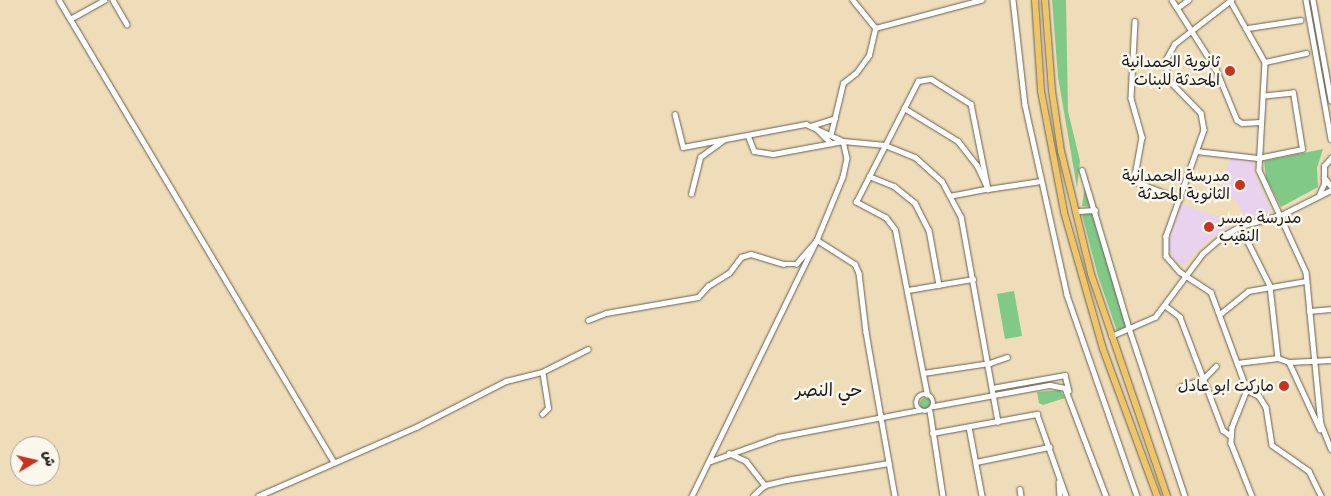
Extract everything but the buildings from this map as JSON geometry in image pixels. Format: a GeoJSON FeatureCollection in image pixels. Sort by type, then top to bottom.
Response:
{"type":"FeatureCollection","features":[{"type":"Feature","properties":{"kind":"highway"},"geometry":{"type":"LineString","coordinates":[[1035,0],[1042,91],[1064,212],[1103,349],[1157,496]]}},
{"type":"Feature","properties":{"kind":"highway"},"geometry":{"type":"LineString","coordinates":[[1045,0],[1052,90],[1061,151],[1091,274],[1167,496]]}},
{"type":"Feature","properties":{"kind":"street"},"geometry":{"type":"LineString","coordinates":[[59,0],[334,462]]}},
{"type":"Feature","properties":{"kind":"street"},"geometry":{"type":"LineString","coordinates":[[70,19],[104,0]]}},
{"type":"Feature","properties":{"kind":"street"},"geometry":{"type":"LineString","coordinates":[[113,0],[127,24]]}},
{"type":"Feature","properties":{"kind":"street"},"geometry":{"type":"LineString","coordinates":[[852,0],[875,28]]}},
{"type":"Feature","properties":{"kind":"street"},"geometry":{"type":"LineString","coordinates":[[875,28],[981,0]]}},
{"type":"Feature","properties":{"kind":"street"},"geometry":{"type":"LineString","coordinates":[[1014,0],[1025,105],[1040,181],[1067,295],[1137,496]]}},
{"type":"Feature","properties":{"kind":"street"},"geometry":{"type":"LineString","coordinates":[[1172,0],[1194,32],[1220,78],[1237,120],[1242,123],[1261,122]]}},
{"type":"Feature","properties":{"kind":"street"},"geometry":{"type":"LineString","coordinates":[[1177,8],[1188,0]]}},
{"type":"Feature","properties":{"kind":"street"},"geometry":{"type":"LineString","coordinates":[[1252,496],[1231,443],[1247,390],[1211,292],[1185,276],[1171,264],[1164,248],[1196,151],[1202,141],[1203,120],[1194,105],[1173,87],[1166,70],[1169,51],[1231,0],[1265,62],[1265,96],[1258,158],[1262,182],[1281,215],[1301,258],[1306,281],[1324,437]]}},
{"type":"Feature","properties":{"kind":"street"},"geometry":{"type":"LineString","coordinates":[[1306,0],[1331,139]]}},
{"type":"Feature","properties":{"kind":"street"},"geometry":{"type":"LineString","coordinates":[[1313,0],[1331,100]]}},
{"type":"Feature","properties":{"kind":"street"},"geometry":{"type":"LineString","coordinates":[[1248,28],[1300,20]]}},
{"type":"Feature","properties":{"kind":"street"},"geometry":{"type":"LineString","coordinates":[[1134,21],[1131,98],[1142,137],[1134,181],[1180,199]]}},
{"type":"Feature","properties":{"kind":"street"},"geometry":{"type":"LineString","coordinates":[[831,133],[843,83],[856,73],[869,55],[875,28]]}},
{"type":"Feature","properties":{"kind":"street"},"geometry":{"type":"LineString","coordinates":[[1265,62],[1306,54]]}},
{"type":"Feature","properties":{"kind":"street"},"geometry":{"type":"LineString","coordinates":[[934,406],[932,399],[927,395],[896,230],[886,218],[856,202],[913,88],[924,79],[931,79],[971,104],[988,189]]}},
{"type":"Feature","properties":{"kind":"street"},"geometry":{"type":"LineString","coordinates":[[1196,151],[1258,158],[1302,149],[1293,93],[1265,96]]}},
{"type":"Feature","properties":{"kind":"street"},"geometry":{"type":"LineString","coordinates":[[904,108],[958,141],[977,165],[988,189]]}},
{"type":"Feature","properties":{"kind":"street"},"geometry":{"type":"LineString","coordinates":[[675,114],[683,147],[748,135],[814,126],[835,118]]}},
{"type":"Feature","properties":{"kind":"street"},"geometry":{"type":"LineString","coordinates":[[692,496],[818,240],[843,177],[847,158],[843,141],[831,133],[814,126]]}},
{"type":"Feature","properties":{"kind":"street"},"geometry":{"type":"LineString","coordinates":[[814,126],[830,143]]}},
{"type":"Feature","properties":{"kind":"street"},"geometry":{"type":"LineString","coordinates":[[748,135],[754,151],[773,154],[843,141],[884,145],[915,157],[928,167],[952,196],[961,216],[998,422]]}},
{"type":"Feature","properties":{"kind":"street"},"geometry":{"type":"LineString","coordinates":[[691,194],[700,157],[725,139]]}},
{"type":"Feature","properties":{"kind":"street"},"geometry":{"type":"LineString","coordinates":[[1319,195],[1324,176],[1324,166],[1331,157]]}},
{"type":"Feature","properties":{"kind":"street"},"geometry":{"type":"LineString","coordinates":[[1082,170],[1129,328],[1185,496]]}},
{"type":"Feature","properties":{"kind":"street"},"geometry":{"type":"LineString","coordinates":[[869,176],[894,186],[915,203],[929,230],[939,285]]}},
{"type":"Feature","properties":{"kind":"street"},"geometry":{"type":"LineString","coordinates":[[1324,176],[1331,186]]}},
{"type":"Feature","properties":{"kind":"street"},"geometry":{"type":"LineString","coordinates":[[952,196],[1040,181]]}},
{"type":"Feature","properties":{"kind":"street"},"geometry":{"type":"LineString","coordinates":[[1111,336],[1155,317],[1166,306],[1202,254],[1240,226],[1281,215],[1331,190]]}},
{"type":"Feature","properties":{"kind":"street"},"geometry":{"type":"LineString","coordinates":[[1078,211],[1095,210]]}},
{"type":"Feature","properties":{"kind":"street"},"geometry":{"type":"LineString","coordinates":[[1240,226],[1270,286],[1278,358]]}},
{"type":"Feature","properties":{"kind":"street"},"geometry":{"type":"LineString","coordinates":[[588,320],[606,313],[698,296],[708,286],[729,273],[740,257],[751,254],[784,264],[796,264],[818,240]]}},
{"type":"Feature","properties":{"kind":"street"},"geometry":{"type":"LineString","coordinates":[[818,240],[855,264],[859,273],[895,496]]}},
{"type":"Feature","properties":{"kind":"street"},"geometry":{"type":"LineString","coordinates":[[908,290],[972,279]]}},
{"type":"Feature","properties":{"kind":"street"},"geometry":{"type":"LineString","coordinates":[[1220,314],[1248,291],[1306,281]]}},
{"type":"Feature","properties":{"kind":"street"},"geometry":{"type":"LineString","coordinates":[[1166,306],[1180,317],[1222,430],[1232,436]]}},
{"type":"Feature","properties":{"kind":"street"},"geometry":{"type":"LineString","coordinates":[[1309,311],[1330,309]]}},
{"type":"Feature","properties":{"kind":"street"},"geometry":{"type":"LineString","coordinates":[[258,496],[416,427],[506,381],[542,372],[588,349]]}},
{"type":"Feature","properties":{"kind":"street"},"geometry":{"type":"LineString","coordinates":[[923,373],[988,364],[1007,358]]}},
{"type":"Feature","properties":{"kind":"street"},"geometry":{"type":"LineString","coordinates":[[1237,362],[1278,358],[1289,362],[1331,360]]}},
{"type":"Feature","properties":{"kind":"street"},"geometry":{"type":"LineString","coordinates":[[1289,362],[1331,449]]}},
{"type":"Feature","properties":{"kind":"street"},"geometry":{"type":"LineString","coordinates":[[1180,387],[1203,379],[1216,366]]}},
{"type":"Feature","properties":{"kind":"street"},"geometry":{"type":"LineString","coordinates":[[542,372],[548,408],[542,414]]}},
{"type":"Feature","properties":{"kind":"street"},"geometry":{"type":"LineString","coordinates":[[992,388],[1065,375],[1070,395],[1106,496]]}},
{"type":"Feature","properties":{"kind":"street"},"geometry":{"type":"LineString","coordinates":[[943,496],[932,433],[930,411],[934,406],[1058,384],[1070,395]]}},
{"type":"Feature","properties":{"kind":"street"},"geometry":{"type":"LineString","coordinates":[[1247,390],[1259,396],[1266,407],[1272,445],[1309,471],[1321,496]]}},
{"type":"Feature","properties":{"kind":"street"},"geometry":{"type":"LineString","coordinates":[[919,410],[917,399],[927,395]]}},
{"type":"Feature","properties":{"kind":"street"},"geometry":{"type":"LineString","coordinates":[[711,460],[778,437],[919,410],[930,411]]}},
{"type":"Feature","properties":{"kind":"street"},"geometry":{"type":"LineString","coordinates":[[932,433],[1037,414],[1066,496]]}},
{"type":"Feature","properties":{"kind":"street"},"geometry":{"type":"LineString","coordinates":[[968,427],[982,496]]}},
{"type":"Feature","properties":{"kind":"street"},"geometry":{"type":"LineString","coordinates":[[976,462],[1049,447]]}},
{"type":"Feature","properties":{"kind":"street"},"geometry":{"type":"LineString","coordinates":[[729,453],[746,461],[765,485]]}},
{"type":"Feature","properties":{"kind":"street"},"geometry":{"type":"LineString","coordinates":[[752,496],[765,485],[890,463]]}},
{"type":"Feature","properties":{"kind":"street"},"geometry":{"type":"LineString","coordinates":[[1060,479],[1060,496]]}},
{"type":"Feature","properties":{"kind":"street"},"geometry":{"type":"LineString","coordinates":[[1020,489],[1022,496]]}},
{"type":"Feature","properties":{"kind":"shaded area","name":"مدرسة الحمدانية الثانوية المحدثة"},"geometry":{"type":"Polygon","coordinates":[[[1231,157],[1253,159],[1256,177],[1271,210],[1268,213],[1246,219],[1235,199],[1218,193],[1231,157]]]}},
{"type":"Feature","properties":{"kind":"shaded area"},"geometry":{"type":"Polygon","coordinates":[[[1181,204],[1227,220],[1229,226],[1211,238],[1182,266],[1172,258],[1168,246],[1181,204]]]}},
{"type":"Feature","properties":{"kind":"green space"},"geometry":{"type":"Polygon","coordinates":[[[1052,0],[1066,0],[1068,111],[1080,161],[1077,188],[1058,77],[1052,0]]]}},
{"type":"Feature","properties":{"kind":"green space"},"geometry":{"type":"Polygon","coordinates":[[[1323,149],[1317,168],[1318,187],[1281,207],[1266,178],[1264,161],[1323,149]]]}},
{"type":"Feature","properties":{"kind":"green space"},"geometry":{"type":"Polygon","coordinates":[[[1085,185],[1092,207],[1082,206],[1085,185]]]}},
{"type":"Feature","properties":{"kind":"green space"},"geometry":{"type":"Polygon","coordinates":[[[1091,211],[1125,322],[1125,327],[1117,331],[1098,276],[1082,215],[1091,211]]]}},
{"type":"Feature","properties":{"kind":"green space"},"geometry":{"type":"Polygon","coordinates":[[[1014,291],[1022,336],[1005,339],[997,294],[1014,291]]]}},
{"type":"Feature","properties":{"kind":"green space"},"geometry":{"type":"Polygon","coordinates":[[[1060,390],[1065,398],[1043,405],[1039,403],[1037,392],[1060,390]]]}},
{"type":"Feature","properties":{"kind":"green space"},"geometry":{"type":"Polygon","coordinates":[[[925,397],[931,403],[925,409],[919,403],[925,397]]]}},
{"type":"Feature","properties":{"kind":"place","name":"ثانوية الحمدانية المحدثة للبنات"},"geometry":{"type":"Point","coordinates":[1230,71]}},
{"type":"Feature","properties":{"kind":"place","name":"مدرسة الحمدانية الثانوية المحدثة"},"geometry":{"type":"Point","coordinates":[1240,185]}},
{"type":"Feature","properties":{"kind":"place","name":"مدرسة ميسر النقيب"},"geometry":{"type":"Point","coordinates":[1209,227]}},
{"type":"Feature","properties":{"kind":"place","name":"ماركت ابو عادل"},"geometry":{"type":"Point","coordinates":[1284,386]}},
{"type":"Feature","properties":{"kind":"district","name":"حي النصر"},"geometry":{"type":"Point","coordinates":[829,390]}}]}
